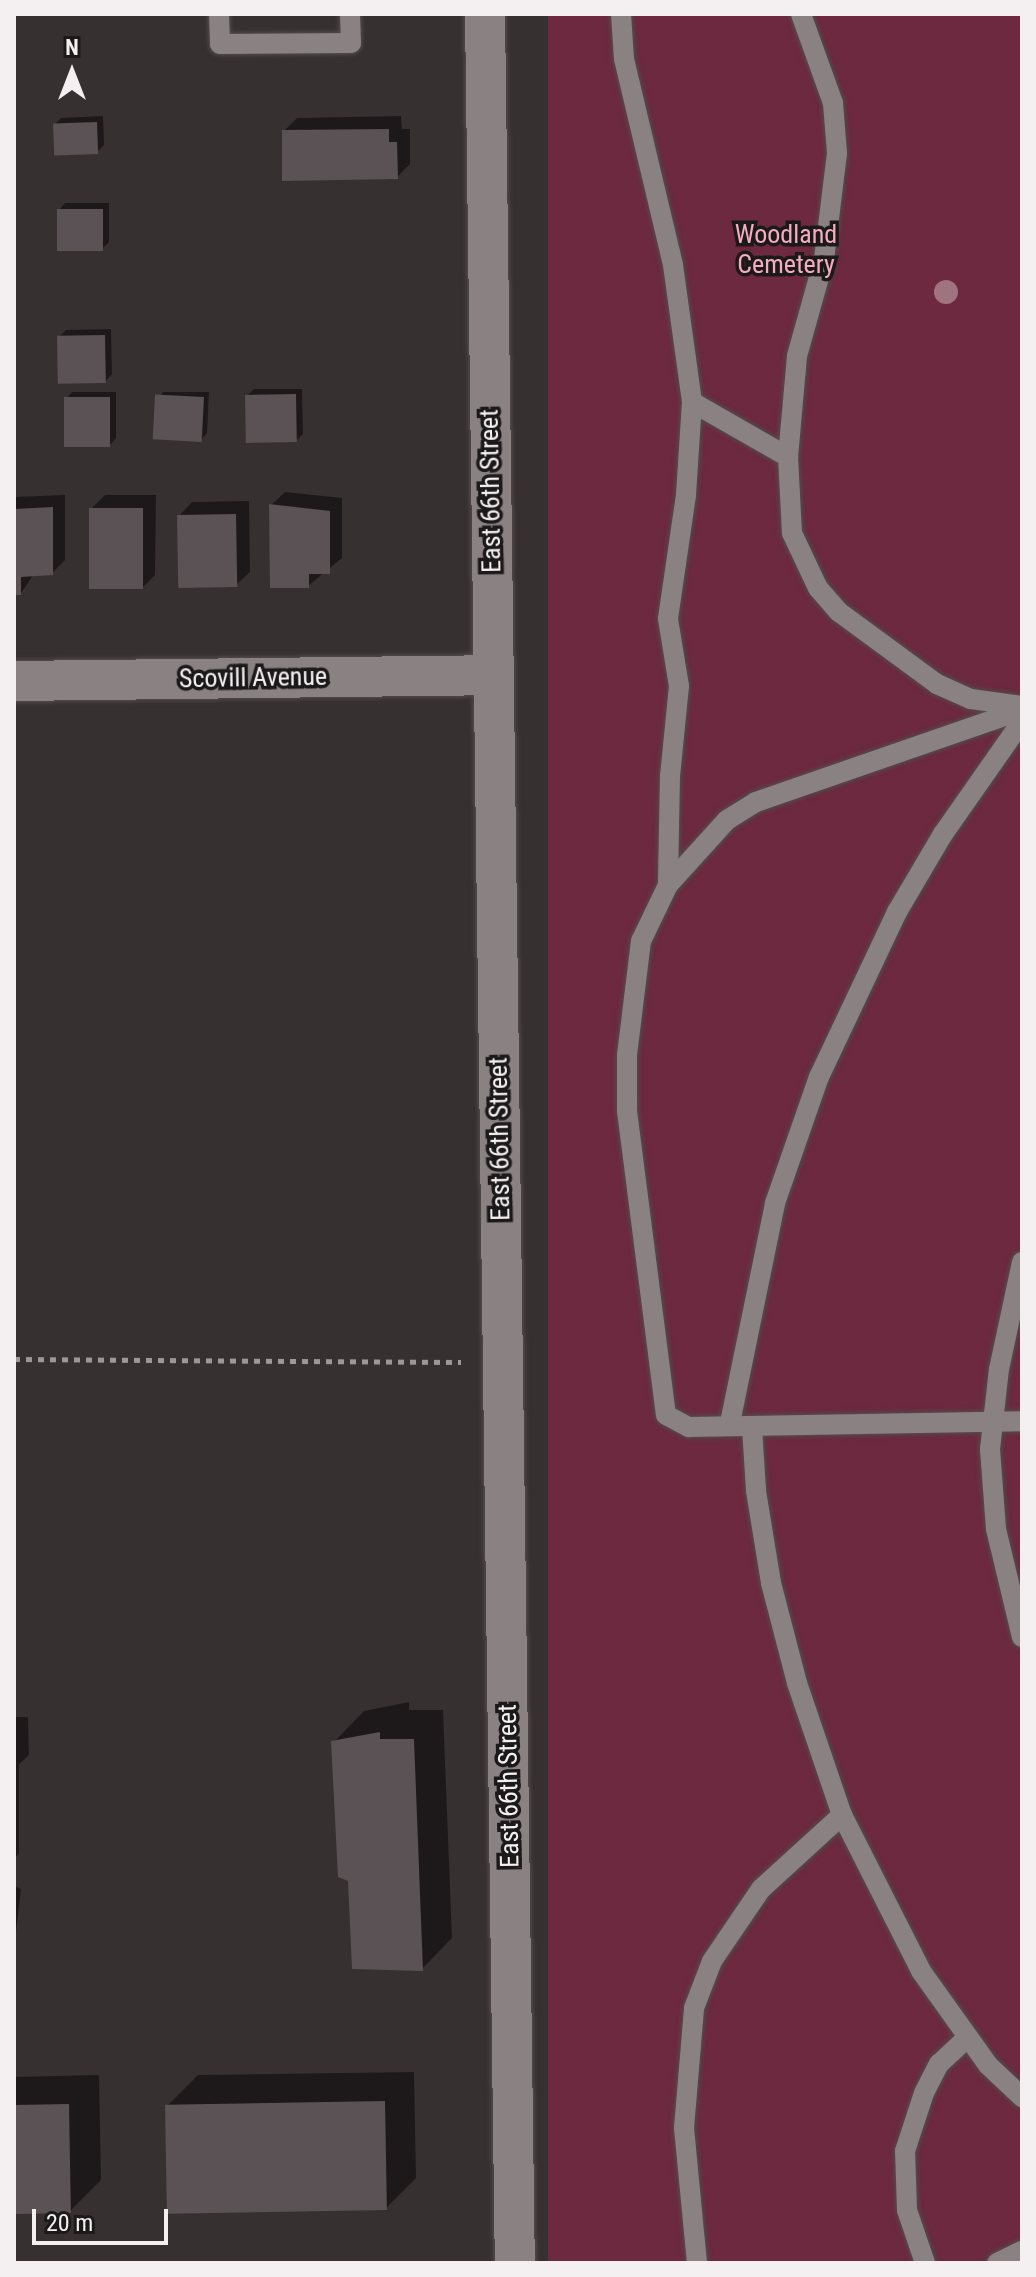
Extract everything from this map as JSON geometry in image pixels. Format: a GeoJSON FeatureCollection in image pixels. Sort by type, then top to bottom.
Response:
{"type":"FeatureCollection","features":[{"type":"Feature","properties":{"kind":"street","name":"East 66th Street"},"geometry":{"type":"LineString","coordinates":[[485,14],[515,2263]]}},
{"type":"Feature","properties":{"kind":"street","name":"Scovill Avenue"},"geometry":{"type":"LineString","coordinates":[[14,681],[493,675]]}},
{"type":"Feature","properties":{"kind":"lane"},"geometry":{"type":"LineString","coordinates":[[219,14],[220,44],[351,43],[350,14]]}},
{"type":"Feature","properties":{"kind":"lane"},"geometry":{"type":"LineString","coordinates":[[621,14],[624,59],[673,265],[692,402],[686,495],[668,619],[679,686],[670,776],[668,885]]}},
{"type":"Feature","properties":{"kind":"lane"},"geometry":{"type":"LineString","coordinates":[[801,14],[833,103],[837,153],[824,259],[797,356],[788,457],[792,533],[818,588],[839,612],[937,684],[971,699],[1022,708]]}},
{"type":"Feature","properties":{"kind":"lane"},"geometry":{"type":"LineString","coordinates":[[692,402],[788,457]]}},
{"type":"Feature","properties":{"kind":"lane"},"geometry":{"type":"LineString","coordinates":[[1022,708],[756,802],[727,820],[668,885],[641,941],[630,1002],[627,1111],[666,1415],[689,1427],[730,1423],[752,1427],[1022,1421]]}},
{"type":"Feature","properties":{"kind":"lane"},"geometry":{"type":"LineString","coordinates":[[730,1423],[775,1203],[819,1077],[897,912],[943,834],[1022,721]]}},
{"type":"Feature","properties":{"kind":"lane"},"geometry":{"type":"LineString","coordinates":[[1022,1262],[993,1421],[991,1498],[1022,1637]]}},
{"type":"Feature","properties":{"kind":"lane"},"geometry":{"type":"LineString","coordinates":[[752,1427],[756,1491],[774,1597],[842,1815],[921,1971],[967,2038],[1022,2097]]}},
{"type":"Feature","properties":{"kind":"lane"},"geometry":{"type":"LineString","coordinates":[[697,2263],[684,2128],[694,2008],[712,1961],[761,1889],[842,1815]]}},
{"type":"Feature","properties":{"kind":"lane"},"geometry":{"type":"LineString","coordinates":[[925,2263],[907,2210],[905,2151],[924,2093],[939,2064],[967,2038]]}},
{"type":"Feature","properties":{"kind":"lane"},"geometry":{"type":"LineString","coordinates":[[997,2263],[1022,2251]]}},
{"type":"Feature","properties":{"kind":"path"},"geometry":{"type":"LineString","coordinates":[[14,1359],[465,1362]]}},
{"type":"Feature","properties":{"kind":"green space","name":"Woodland Cemetery"},"geometry":{"type":"Polygon","coordinates":[[[548,14],[1022,14],[1022,2263],[548,2263],[548,14]]]}},
{"type":"Feature","properties":{"kind":"building"},"geometry":{"type":"Polygon","coordinates":[[[97,122],[98,154],[54,156],[53,124],[97,122]]]}},
{"type":"Feature","properties":{"kind":"building"},"geometry":{"type":"Polygon","coordinates":[[[389,129],[389,142],[397,142],[398,179],[282,181],[282,130],[389,129]]]}},
{"type":"Feature","properties":{"kind":"building"},"geometry":{"type":"Polygon","coordinates":[[[57,209],[103,209],[103,251],[57,251],[57,209]]]}},
{"type":"Feature","properties":{"kind":"building"},"geometry":{"type":"Polygon","coordinates":[[[105,335],[106,383],[58,384],[57,336],[105,335]]]}},
{"type":"Feature","properties":{"kind":"building"},"geometry":{"type":"Polygon","coordinates":[[[155,394],[204,397],[202,442],[153,439],[155,394]]]}},
{"type":"Feature","properties":{"kind":"building"},"geometry":{"type":"Polygon","coordinates":[[[296,394],[297,442],[246,443],[245,395],[296,394]]]}},
{"type":"Feature","properties":{"kind":"building"},"geometry":{"type":"Polygon","coordinates":[[[64,397],[110,397],[110,447],[64,447],[64,397]]]}},
{"type":"Feature","properties":{"kind":"building"},"geometry":{"type":"Polygon","coordinates":[[[269,504],[330,511],[330,574],[309,574],[309,588],[270,588],[269,504]]]}},
{"type":"Feature","properties":{"kind":"building"},"geometry":{"type":"Polygon","coordinates":[[[53,507],[53,575],[21,577],[21,595],[14,595],[14,509],[53,507]]]}},
{"type":"Feature","properties":{"kind":"building"},"geometry":{"type":"Polygon","coordinates":[[[89,508],[143,508],[143,589],[89,589],[89,508]]]}},
{"type":"Feature","properties":{"kind":"building"},"geometry":{"type":"Polygon","coordinates":[[[236,514],[237,587],[178,588],[177,515],[236,514]]]}},
{"type":"Feature","properties":{"kind":"building"},"geometry":{"type":"Polygon","coordinates":[[[380,1732],[380,1739],[414,1739],[423,1971],[352,1969],[348,1881],[338,1877],[331,1741],[380,1732]]]}},
{"type":"Feature","properties":{"kind":"building"},"geometry":{"type":"Polygon","coordinates":[[[385,2101],[387,2210],[167,2214],[165,2105],[385,2101]]]}},
{"type":"Feature","properties":{"kind":"building"},"geometry":{"type":"Polygon","coordinates":[[[69,2104],[71,2213],[16,2214],[14,2105],[69,2104]]]}}]}
